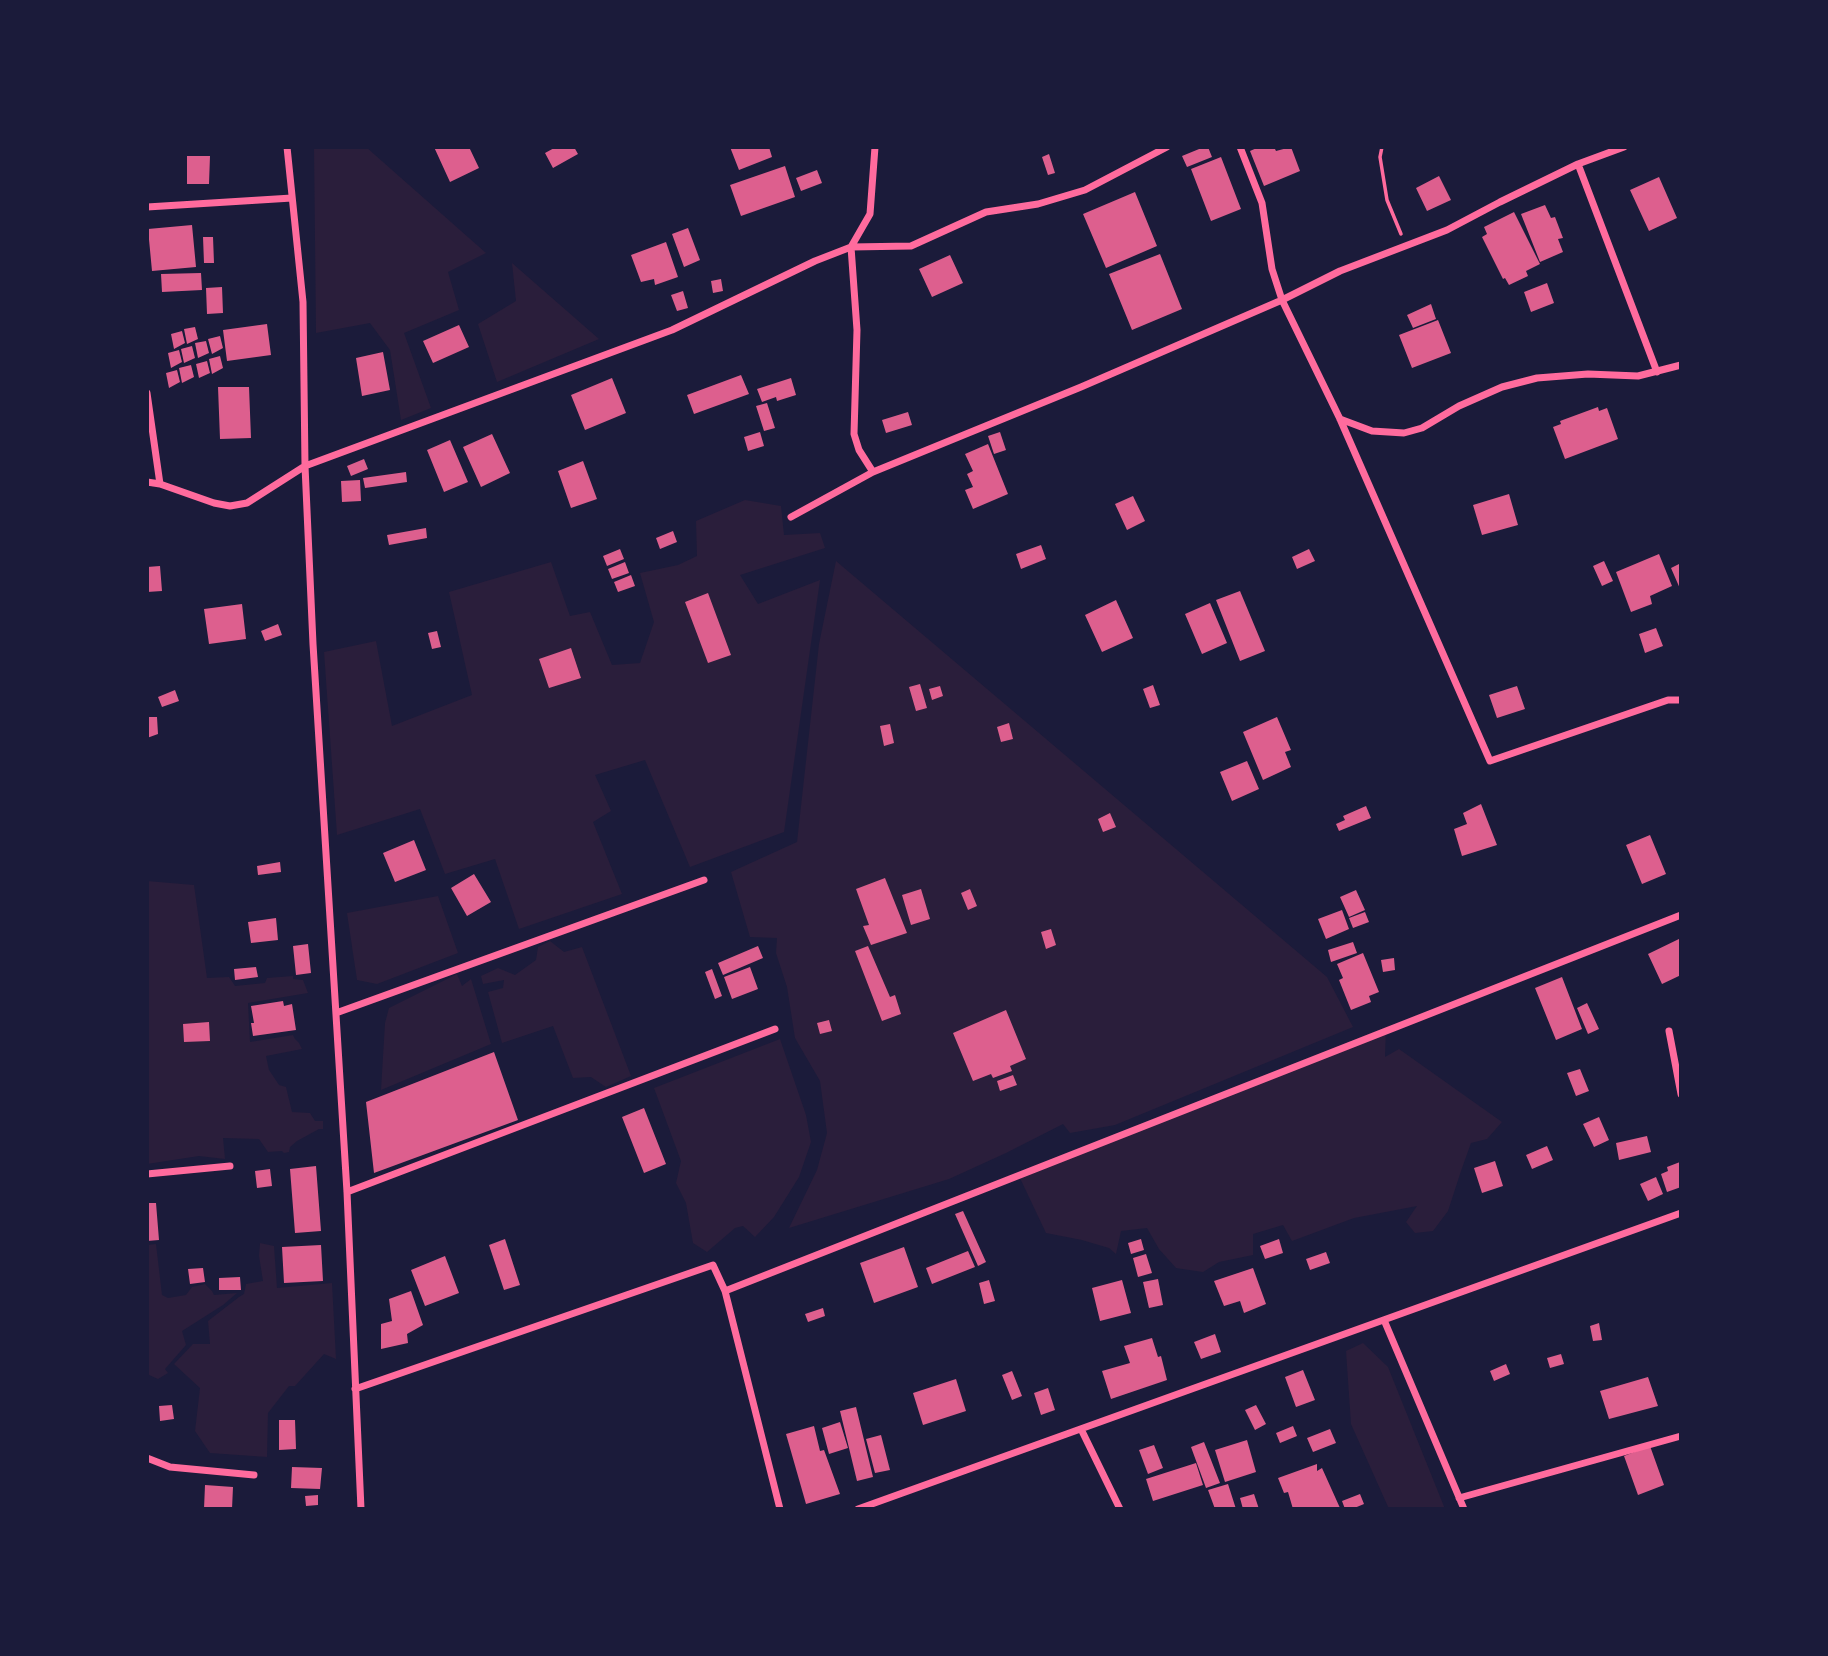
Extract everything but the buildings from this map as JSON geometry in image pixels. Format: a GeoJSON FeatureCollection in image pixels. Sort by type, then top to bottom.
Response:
{"type":"FeatureCollection","features":[{"type":"Feature","properties":{"kind":"street"},"geometry":{"type":"LineString","coordinates":[[286,147],[303,302],[305,466],[314,657],[347,1192],[361,1509]]}},
{"type":"Feature","properties":{"kind":"street"},"geometry":{"type":"LineString","coordinates":[[873,472],[859,450],[854,434],[856,330],[851,247],[870,214],[875,147]]}},
{"type":"Feature","properties":{"kind":"street"},"geometry":{"type":"LineString","coordinates":[[147,482],[214,503],[230,506],[247,503],[305,466],[672,330],[815,261],[851,247],[911,247],[986,212],[1038,204],[1085,190],[1167,147]]}},
{"type":"Feature","properties":{"kind":"street"},"geometry":{"type":"LineString","coordinates":[[1240,147],[1262,203],[1272,269],[1282,300],[1340,419],[1490,761],[1668,700],[1681,701]]}},
{"type":"Feature","properties":{"kind":"street"},"geometry":{"type":"LineString","coordinates":[[791,517],[873,472],[1081,387],[1282,300],[1340,271],[1447,230],[1578,164],[1624,147]]}},
{"type":"Feature","properties":{"kind":"street"},"geometry":{"type":"LineString","coordinates":[[1578,164],[1657,372]]}},
{"type":"Feature","properties":{"kind":"street"},"geometry":{"type":"LineString","coordinates":[[147,207],[292,198]]}},
{"type":"Feature","properties":{"kind":"street"},"geometry":{"type":"LineString","coordinates":[[1340,419],[1372,431],[1404,433],[1422,428],[1460,406],[1502,387],[1537,377],[1588,374],[1638,376],[1681,365]]}},
{"type":"Feature","properties":{"kind":"street"},"geometry":{"type":"LineString","coordinates":[[147,393],[160,484]]}},
{"type":"Feature","properties":{"kind":"street"},"geometry":{"type":"LineString","coordinates":[[336,1013],[704,880]]}},
{"type":"Feature","properties":{"kind":"street"},"geometry":{"type":"LineString","coordinates":[[724,1291],[1681,915]]}},
{"type":"Feature","properties":{"kind":"street"},"geometry":{"type":"LineString","coordinates":[[347,1192],[775,1029]]}},
{"type":"Feature","properties":{"kind":"street"},"geometry":{"type":"LineString","coordinates":[[1669,1031],[1681,1094]]}},
{"type":"Feature","properties":{"kind":"street"},"geometry":{"type":"LineString","coordinates":[[147,1174],[230,1166]]}},
{"type":"Feature","properties":{"kind":"street"},"geometry":{"type":"LineString","coordinates":[[858,1509],[1681,1213]]}},
{"type":"Feature","properties":{"kind":"street"},"geometry":{"type":"LineString","coordinates":[[355,1389],[713,1265],[724,1291],[780,1509]]}},
{"type":"Feature","properties":{"kind":"street"},"geometry":{"type":"LineString","coordinates":[[1384,1320],[1464,1509]]}},
{"type":"Feature","properties":{"kind":"street"},"geometry":{"type":"LineString","coordinates":[[1081,1429],[1120,1509]]}},
{"type":"Feature","properties":{"kind":"street"},"geometry":{"type":"LineString","coordinates":[[1459,1498],[1681,1436]]}},
{"type":"Feature","properties":{"kind":"street"},"geometry":{"type":"LineString","coordinates":[[147,1458],[170,1467],[254,1475]]}},
{"type":"Feature","properties":{"kind":"path"},"geometry":{"type":"LineString","coordinates":[[1382,147],[1380,157],[1387,200],[1406,246]]}},
{"type":"Feature","properties":{"kind":"shaded area"},"geometry":{"type":"Polygon","coordinates":[[[314,147],[366,147],[486,253],[448,272],[459,310],[404,333],[431,408],[401,420],[390,350],[370,323],[316,333],[314,147]]]}},
{"type":"Feature","properties":{"kind":"shaded area"},"geometry":{"type":"Polygon","coordinates":[[[512,263],[599,339],[497,382],[478,324],[516,301],[512,263]]]}},
{"type":"Feature","properties":{"kind":"shaded area"},"geometry":{"type":"Polygon","coordinates":[[[745,500],[781,506],[784,535],[820,533],[825,548],[740,575],[758,604],[820,580],[784,832],[690,867],[645,760],[595,775],[611,811],[593,822],[622,894],[519,929],[495,859],[445,874],[420,809],[337,835],[324,652],[376,641],[392,726],[472,695],[449,592],[551,562],[570,616],[590,612],[612,665],[640,663],[654,622],[640,573],[678,565],[697,556],[696,521],[745,500]]]}},
{"type":"Feature","properties":{"kind":"shaded area"},"geometry":{"type":"Polygon","coordinates":[[[836,561],[1327,977],[1353,1027],[1115,1125],[1070,1133],[1063,1124],[949,1179],[789,1228],[817,1170],[827,1133],[820,1081],[795,1038],[787,987],[776,953],[777,938],[750,937],[731,872],[797,842],[819,644],[836,561]]]}},
{"type":"Feature","properties":{"kind":"shaded area"},"geometry":{"type":"Polygon","coordinates":[[[147,881],[194,885],[207,978],[229,977],[235,986],[265,983],[267,978],[293,976],[293,979],[303,980],[308,993],[248,1003],[250,1042],[293,1035],[299,1043],[302,1049],[266,1056],[269,1070],[279,1085],[286,1087],[292,1112],[310,1113],[315,1121],[323,1121],[323,1129],[297,1141],[290,1147],[289,1152],[268,1152],[259,1139],[223,1138],[225,1159],[199,1156],[147,1164],[147,881]]]}},
{"type":"Feature","properties":{"kind":"shaded area"},"geometry":{"type":"Polygon","coordinates":[[[438,896],[458,953],[377,984],[357,980],[347,913],[438,896]]]}},
{"type":"Feature","properties":{"kind":"shaded area"},"geometry":{"type":"Polygon","coordinates":[[[550,941],[564,952],[582,947],[631,1076],[606,1087],[591,1077],[573,1078],[553,1026],[502,1043],[488,992],[503,988],[504,980],[483,984],[481,976],[498,968],[515,975],[536,960],[538,947],[550,941]]]}},
{"type":"Feature","properties":{"kind":"shaded area"},"geometry":{"type":"Polygon","coordinates":[[[457,974],[462,986],[471,979],[491,1044],[381,1090],[385,1023],[389,1008],[457,974]]]}},
{"type":"Feature","properties":{"kind":"shaded area"},"geometry":{"type":"Polygon","coordinates":[[[1386,1027],[1385,1057],[1399,1049],[1502,1122],[1487,1139],[1471,1143],[1448,1211],[1433,1231],[1415,1233],[1406,1222],[1417,1206],[1354,1218],[1292,1241],[1283,1225],[1253,1234],[1253,1255],[1219,1262],[1203,1272],[1176,1268],[1159,1249],[1147,1228],[1121,1231],[1116,1254],[1109,1248],[1046,1233],[1019,1176],[1386,1027]]]}},
{"type":"Feature","properties":{"kind":"shaded area"},"geometry":{"type":"Polygon","coordinates":[[[780,1039],[806,1115],[811,1142],[799,1177],[774,1217],[755,1237],[743,1226],[735,1228],[707,1252],[693,1243],[686,1203],[676,1183],[681,1161],[654,1088],[780,1039]]]}},
{"type":"Feature","properties":{"kind":"shaded area"},"geometry":{"type":"Polygon","coordinates":[[[260,1243],[274,1246],[277,1288],[332,1283],[336,1359],[324,1354],[295,1386],[289,1386],[268,1413],[267,1457],[210,1453],[195,1431],[200,1388],[174,1364],[193,1344],[210,1344],[208,1321],[244,1294],[246,1284],[263,1281],[260,1243]]]}},
{"type":"Feature","properties":{"kind":"shaded area"},"geometry":{"type":"Polygon","coordinates":[[[156,1244],[162,1295],[168,1298],[186,1295],[192,1287],[205,1284],[214,1295],[237,1293],[182,1331],[186,1345],[165,1369],[168,1373],[158,1379],[147,1374],[147,1245],[156,1244]]]}},
{"type":"Feature","properties":{"kind":"shaded area"},"geometry":{"type":"Polygon","coordinates":[[[1363,1343],[1388,1367],[1445,1509],[1389,1509],[1351,1424],[1346,1351],[1363,1343]]]}}]}
